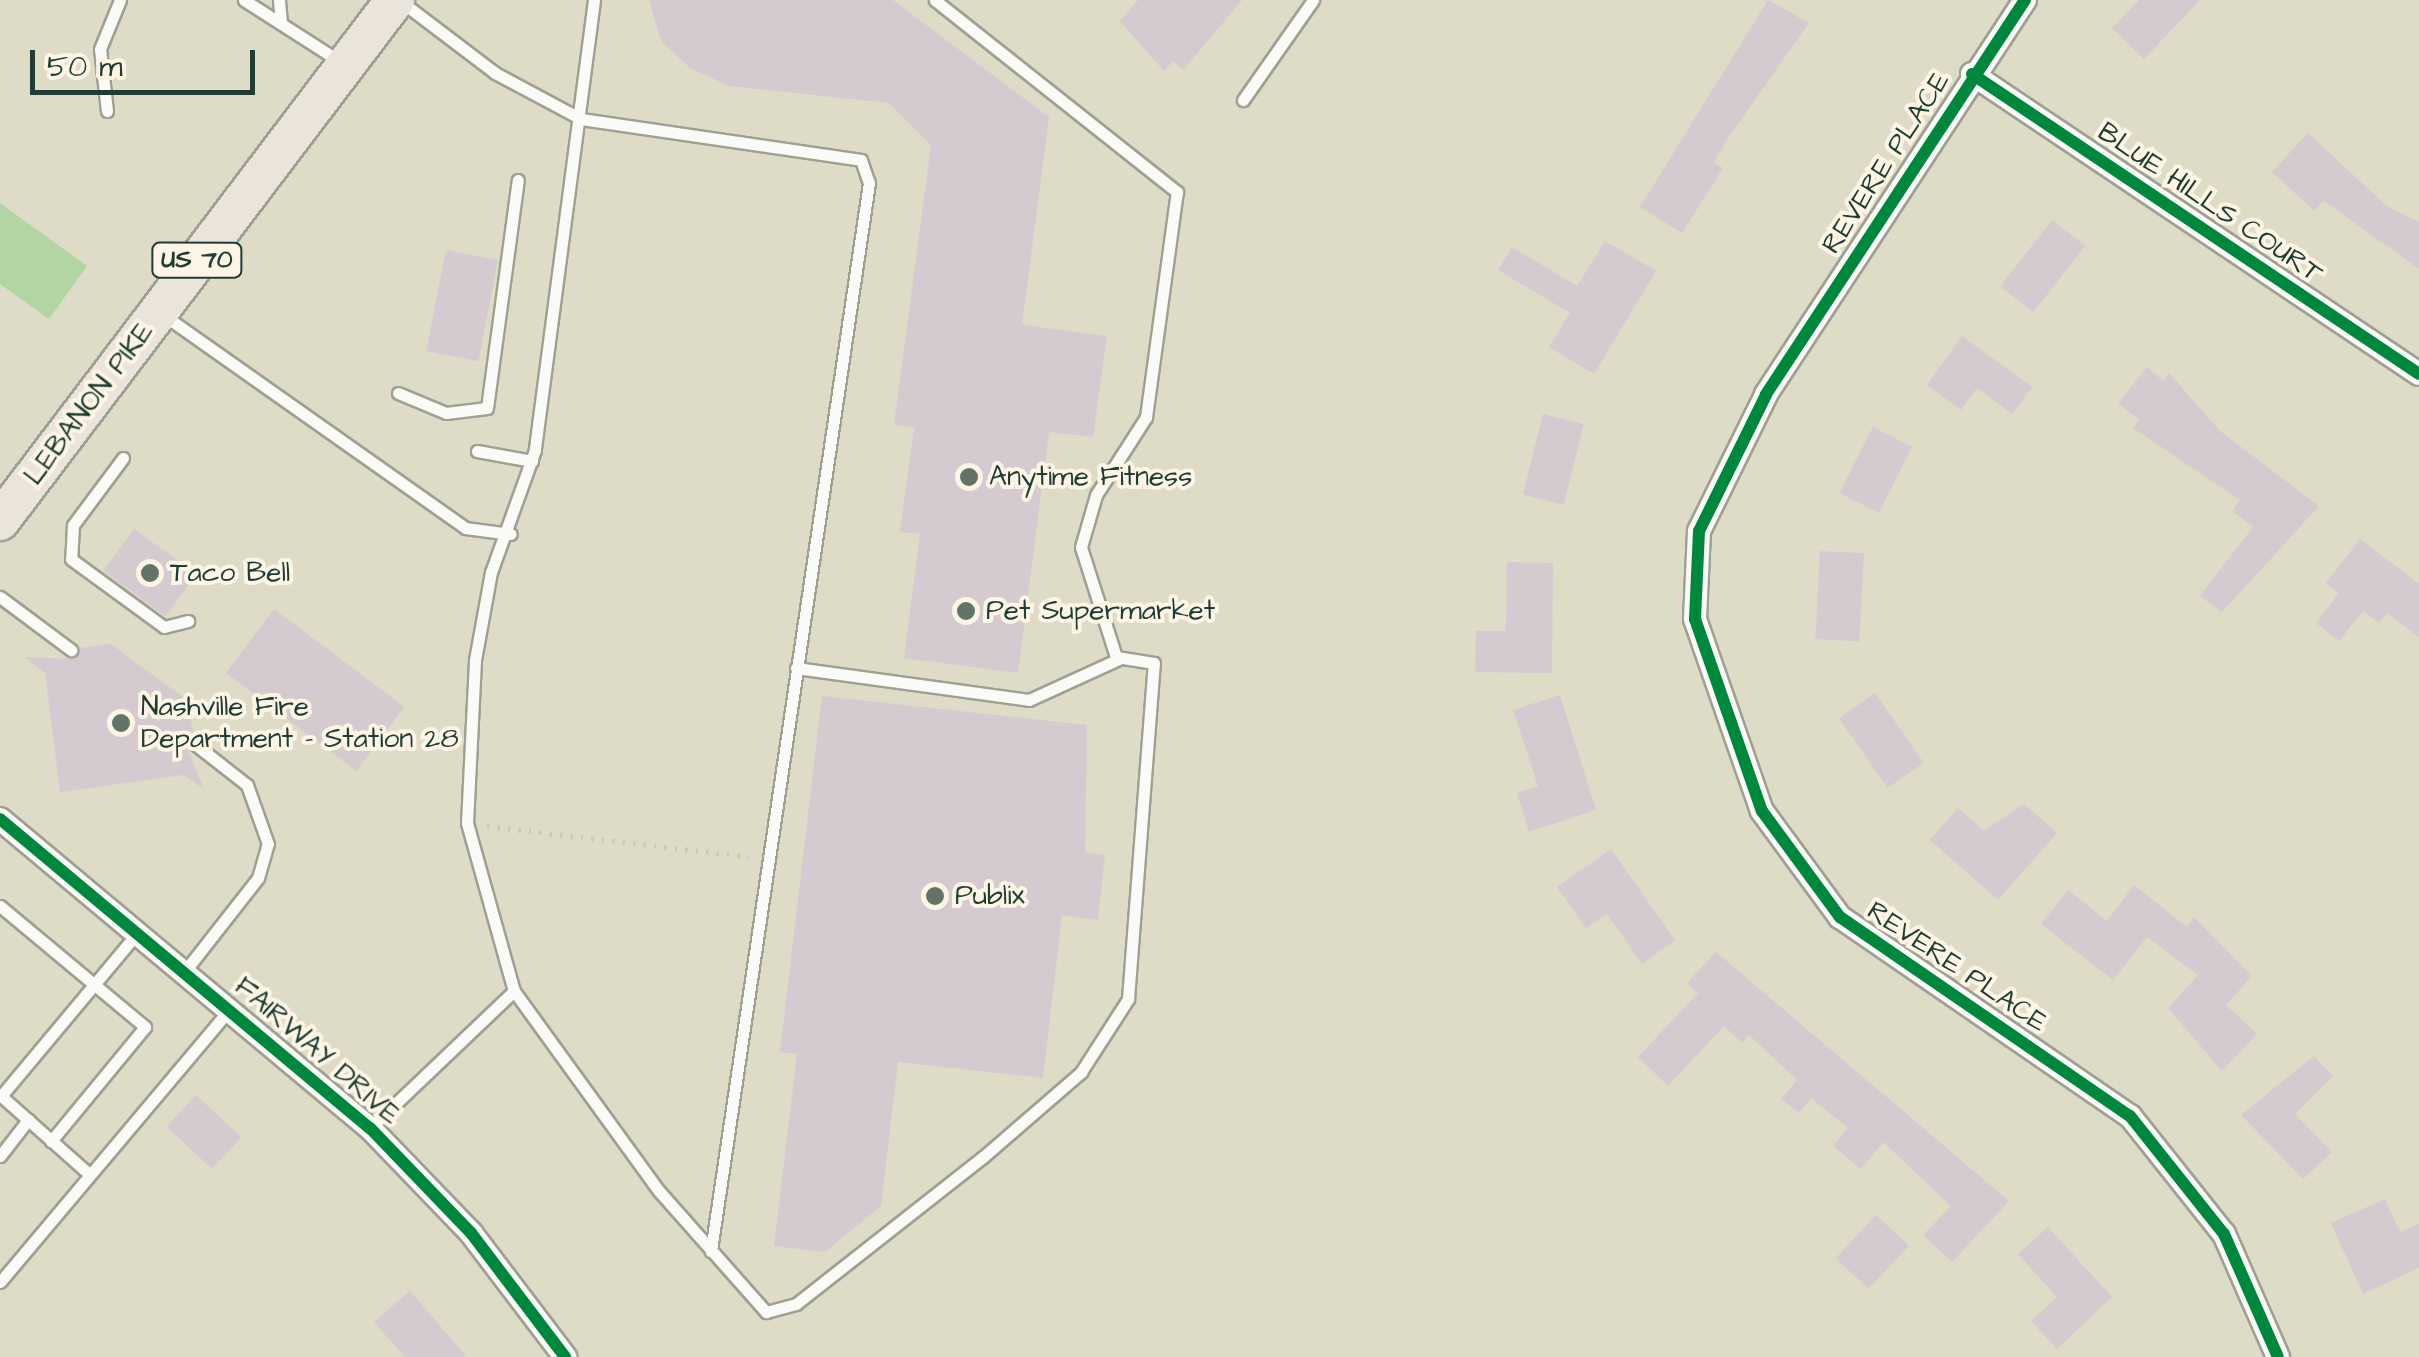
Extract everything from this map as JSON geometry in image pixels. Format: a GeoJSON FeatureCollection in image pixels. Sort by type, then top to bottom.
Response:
{"type":"FeatureCollection","features":[{"type":"Feature","properties":{"kind":"main road","name":"LEBANON PIKE"},"geometry":{"type":"LineString","coordinates":[[0,522],[397,0]]}},
{"type":"Feature","properties":{"kind":"street","name":"REVERE PLACE"},"geometry":{"type":"LineString","coordinates":[[2025,0],[1972,74],[1766,396],[1699,531],[1699,634],[1762,811],[1840,917],[2130,1116],[2224,1234],[2278,1357]]}},
{"type":"Feature","properties":{"kind":"street","name":"BLUE HILLS COURT"},"geometry":{"type":"LineString","coordinates":[[1972,74],[2419,374]]}},
{"type":"Feature","properties":{"kind":"street","name":"FAIRWAY DRIVE"},"geometry":{"type":"LineString","coordinates":[[0,819],[231,1008],[370,1128],[471,1233],[564,1357]]}},
{"type":"Feature","properties":{"kind":"lane"},"geometry":{"type":"LineString","coordinates":[[107,111],[100,49],[120,0]]}},
{"type":"Feature","properties":{"kind":"lane"},"geometry":{"type":"LineString","coordinates":[[244,0],[346,66]]}},
{"type":"Feature","properties":{"kind":"lane"},"geometry":{"type":"LineString","coordinates":[[278,0],[281,22]]}},
{"type":"Feature","properties":{"kind":"lane"},"geometry":{"type":"LineString","coordinates":[[397,0],[495,73],[581,119],[862,160],[869,184],[711,1251]]}},
{"type":"Feature","properties":{"kind":"lane"},"geometry":{"type":"LineString","coordinates":[[594,0],[532,461],[511,534],[488,592],[465,778],[489,924],[514,991],[711,1251],[766,1312],[796,1304],[1082,1072],[1128,999],[1154,664],[1121,658],[1029,700],[796,668]]}},
{"type":"Feature","properties":{"kind":"lane"},"geometry":{"type":"LineString","coordinates":[[934,0],[1176,192],[1146,417],[1096,495],[1082,547],[1104,634],[1121,658]]}},
{"type":"Feature","properties":{"kind":"lane"},"geometry":{"type":"LineString","coordinates":[[1243,100],[1313,0]]}},
{"type":"Feature","properties":{"kind":"lane"},"geometry":{"type":"LineString","coordinates":[[398,393],[446,414],[488,408],[518,180]]}},
{"type":"Feature","properties":{"kind":"lane"},"geometry":{"type":"LineString","coordinates":[[158,312],[465,528],[511,534]]}},
{"type":"Feature","properties":{"kind":"lane"},"geometry":{"type":"LineString","coordinates":[[477,451],[532,461]]}},
{"type":"Feature","properties":{"kind":"lane"},"geometry":{"type":"LineString","coordinates":[[123,458],[73,525],[72,559],[164,627],[188,622]]}},
{"type":"Feature","properties":{"kind":"lane"},"geometry":{"type":"LineString","coordinates":[[0,597],[72,650]]}},
{"type":"Feature","properties":{"kind":"lane"},"geometry":{"type":"LineString","coordinates":[[185,971],[258,878],[268,844],[248,785],[196,745]]}},
{"type":"Feature","properties":{"kind":"lane"},"geometry":{"type":"LineString","coordinates":[[0,906],[145,1027],[51,1141]]}},
{"type":"Feature","properties":{"kind":"lane"},"geometry":{"type":"LineString","coordinates":[[90,1175],[0,1096],[138,932]]}},
{"type":"Feature","properties":{"kind":"lane"},"geometry":{"type":"LineString","coordinates":[[370,1128],[514,991]]}},
{"type":"Feature","properties":{"kind":"lane"},"geometry":{"type":"LineString","coordinates":[[0,1282],[231,1008]]}},
{"type":"Feature","properties":{"kind":"lane"},"geometry":{"type":"LineString","coordinates":[[0,1156],[4,1141],[28,1120]]}},
{"type":"Feature","properties":{"kind":"path"},"geometry":{"type":"LineString","coordinates":[[487,826],[767,858]]}},
{"type":"Feature","properties":{"kind":"green space"},"geometry":{"type":"Polygon","coordinates":[[[0,203],[87,266],[49,319],[0,284],[0,203]]]}},
{"type":"Feature","properties":{"kind":"building"},"geometry":{"type":"Polygon","coordinates":[[[649,0],[893,0],[1049,117],[1022,325],[1107,336],[1093,437],[1049,432],[1018,673],[904,658],[920,534],[900,532],[914,427],[894,425],[931,145],[889,103],[730,86],[691,69],[661,41],[649,0]]]}},
{"type":"Feature","properties":{"kind":"building"},"geometry":{"type":"Polygon","coordinates":[[[1138,0],[1242,0],[1183,70],[1173,61],[1164,71],[1120,21],[1138,0]]]}},
{"type":"Feature","properties":{"kind":"building"},"geometry":{"type":"Polygon","coordinates":[[[1768,0],[1809,23],[1726,141],[1714,163],[1723,168],[1682,233],[1640,207],[1768,0]]]}},
{"type":"Feature","properties":{"kind":"building"},"geometry":{"type":"Polygon","coordinates":[[[2139,0],[2200,0],[2144,59],[2112,28],[2139,0]]]}},
{"type":"Feature","properties":{"kind":"building"},"geometry":{"type":"Polygon","coordinates":[[[2308,133],[2388,207],[2419,222],[2419,269],[2324,201],[2314,211],[2272,172],[2308,133]]]}},
{"type":"Feature","properties":{"kind":"building"},"geometry":{"type":"Polygon","coordinates":[[[2052,220],[2085,246],[2033,312],[2000,286],[2052,220]]]}},
{"type":"Feature","properties":{"kind":"building"},"geometry":{"type":"Polygon","coordinates":[[[1605,241],[1656,271],[1594,374],[1549,347],[1570,313],[1498,270],[1512,247],[1577,286],[1605,241]]]}},
{"type":"Feature","properties":{"kind":"building"},"geometry":{"type":"Polygon","coordinates":[[[446,250],[498,260],[478,361],[426,351],[446,250]]]}},
{"type":"Feature","properties":{"kind":"building"},"geometry":{"type":"Polygon","coordinates":[[[1962,336],[2032,387],[2012,414],[1977,388],[1961,410],[1927,385],[1962,336]]]}},
{"type":"Feature","properties":{"kind":"building"},"geometry":{"type":"Polygon","coordinates":[[[2147,367],[2163,381],[2169,373],[2220,431],[2319,506],[2222,612],[2200,596],[2253,527],[2232,511],[2240,500],[2133,428],[2139,420],[2118,403],[2147,367]]]}},
{"type":"Feature","properties":{"kind":"building"},"geometry":{"type":"Polygon","coordinates":[[[1543,414],[1584,424],[1564,505],[1523,495],[1543,414]]]}},
{"type":"Feature","properties":{"kind":"building"},"geometry":{"type":"Polygon","coordinates":[[[1873,427],[1912,447],[1879,513],[1839,493],[1873,427]]]}},
{"type":"Feature","properties":{"kind":"building","name":"Taco Bell"},"geometry":{"type":"Polygon","coordinates":[[[134,529],[196,574],[166,616],[103,571],[134,529]]]}},
{"type":"Feature","properties":{"kind":"building"},"geometry":{"type":"Polygon","coordinates":[[[2360,539],[2419,584],[2419,637],[2387,613],[2379,623],[2363,611],[2339,641],[2316,623],[2339,593],[2326,583],[2360,539]]]}},
{"type":"Feature","properties":{"kind":"building"},"geometry":{"type":"Polygon","coordinates":[[[1820,551],[1864,553],[1859,641],[1815,639],[1820,551]]]}},
{"type":"Feature","properties":{"kind":"building"},"geometry":{"type":"Polygon","coordinates":[[[1507,562],[1553,563],[1552,673],[1475,672],[1476,631],[1506,631],[1507,562]]]}},
{"type":"Feature","properties":{"kind":"building"},"geometry":{"type":"Polygon","coordinates":[[[274,609],[404,707],[356,771],[226,673],[274,609]]]}},
{"type":"Feature","properties":{"kind":"building","name":"Nashville Fire Department - Station 28"},"geometry":{"type":"Polygon","coordinates":[[[111,644],[187,700],[194,736],[187,748],[204,789],[183,775],[60,792],[45,673],[24,657],[74,659],[80,648],[111,644]]]}},
{"type":"Feature","properties":{"kind":"building"},"geometry":{"type":"Polygon","coordinates":[[[1875,693],[1924,763],[1888,788],[1839,718],[1875,693]]]}},
{"type":"Feature","properties":{"kind":"building"},"geometry":{"type":"Polygon","coordinates":[[[1560,695],[1596,810],[1529,832],[1517,793],[1538,786],[1513,710],[1560,695]]]}},
{"type":"Feature","properties":{"kind":"building"},"geometry":{"type":"Polygon","coordinates":[[[822,696],[1087,725],[1085,852],[1105,855],[1098,920],[1062,915],[1043,1078],[898,1062],[881,1206],[825,1252],[774,1246],[797,1054],[780,1052],[822,696]]]}},
{"type":"Feature","properties":{"kind":"building"},"geometry":{"type":"Polygon","coordinates":[[[2024,804],[2057,833],[1998,900],[1930,840],[1958,808],[1984,831],[2024,804]]]}},
{"type":"Feature","properties":{"kind":"building"},"geometry":{"type":"Polygon","coordinates":[[[1611,849],[1675,940],[1642,964],[1607,914],[1586,928],[1557,887],[1611,849]]]}},
{"type":"Feature","properties":{"kind":"building"},"geometry":{"type":"Polygon","coordinates":[[[2134,885],[2187,927],[2194,917],[2252,976],[2226,1005],[2257,1034],[2222,1071],[2168,1008],[2198,975],[2147,937],[2113,980],[2041,924],[2068,890],[2107,921],[2134,885]]]}},
{"type":"Feature","properties":{"kind":"building"},"geometry":{"type":"Polygon","coordinates":[[[1716,952],[2009,1201],[1952,1262],[1923,1235],[1951,1206],[1883,1142],[1861,1169],[1833,1146],[1848,1128],[1811,1098],[1799,1113],[1781,1099],[1797,1080],[1749,1035],[1742,1043],[1724,1026],[1668,1086],[1638,1057],[1698,993],[1687,983],[1716,952]]]}},
{"type":"Feature","properties":{"kind":"building"},"geometry":{"type":"Polygon","coordinates":[[[2314,1056],[2333,1076],[2295,1114],[2332,1152],[2303,1179],[2241,1115],[2314,1056]]]}},
{"type":"Feature","properties":{"kind":"building"},"geometry":{"type":"Polygon","coordinates":[[[196,1095],[241,1137],[212,1169],[167,1126],[196,1095]]]}},
{"type":"Feature","properties":{"kind":"building"},"geometry":{"type":"Polygon","coordinates":[[[2385,1199],[2400,1232],[2419,1224],[2419,1268],[2363,1294],[2331,1223],[2385,1199]]]}},
{"type":"Feature","properties":{"kind":"building"},"geometry":{"type":"Polygon","coordinates":[[[1876,1215],[1909,1246],[1869,1289],[1836,1258],[1876,1215]]]}},
{"type":"Feature","properties":{"kind":"building"},"geometry":{"type":"Polygon","coordinates":[[[2048,1227],[2112,1297],[2057,1349],[2031,1321],[2057,1297],[2018,1254],[2048,1227]]]}},
{"type":"Feature","properties":{"kind":"building"},"geometry":{"type":"Polygon","coordinates":[[[410,1291],[467,1357],[405,1357],[374,1322],[410,1291]]]}},
{"type":"Feature","properties":{"kind":"cycle path"},"geometry":{"type":"LineString","coordinates":[[2025,0],[1766,395],[1699,531],[1695,619],[1762,811],[1840,917],[2130,1116],[2224,1234],[2278,1357]]}},
{"type":"Feature","properties":{"kind":"cycle path"},"geometry":{"type":"LineString","coordinates":[[1972,74],[2419,374]]}},
{"type":"Feature","properties":{"kind":"cycle path"},"geometry":{"type":"LineString","coordinates":[[0,819],[370,1128],[471,1233],[565,1357]]}},
{"type":"Feature","properties":{"kind":"place","name":"Anytime Fitness"},"geometry":{"type":"Point","coordinates":[969,477]}},
{"type":"Feature","properties":{"kind":"place","name":"Taco Bell"},"geometry":{"type":"Point","coordinates":[150,573]}},
{"type":"Feature","properties":{"kind":"place","name":"Pet Supermarket"},"geometry":{"type":"Point","coordinates":[966,611]}},
{"type":"Feature","properties":{"kind":"place","name":"Nashville Fire Department - Station 28"},"geometry":{"type":"Point","coordinates":[121,723]}},
{"type":"Feature","properties":{"kind":"place","name":"Publix"},"geometry":{"type":"Point","coordinates":[935,896]}}]}
